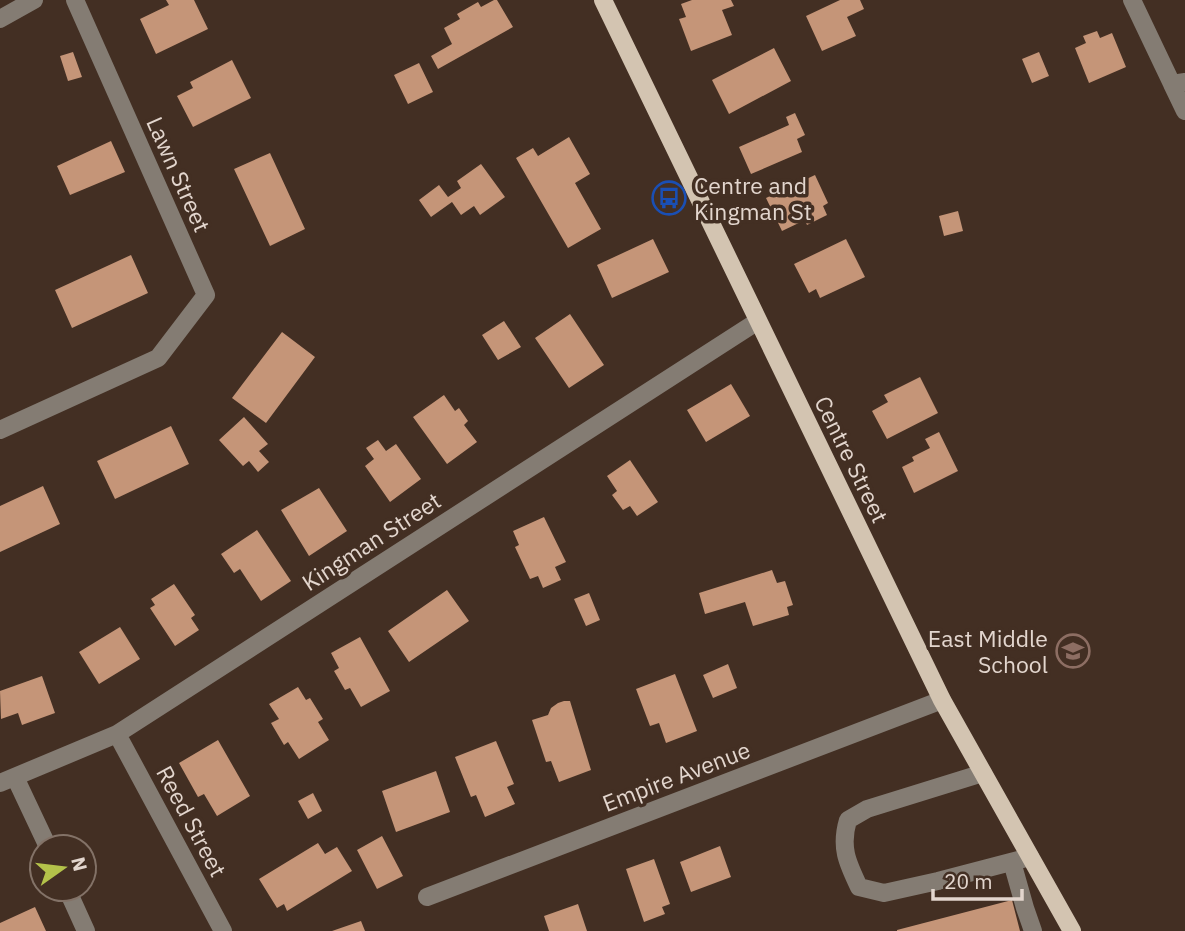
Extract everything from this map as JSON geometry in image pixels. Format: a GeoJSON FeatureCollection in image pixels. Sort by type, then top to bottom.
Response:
{"type":"FeatureCollection","features":[{"type":"Feature","properties":{"kind":"main road","name":"Centre Street"},"geometry":{"type":"LineString","coordinates":[[603,0],[942,700],[1072,931]]}},
{"type":"Feature","properties":{"kind":"street"},"geometry":{"type":"LineString","coordinates":[[0,19],[34,0]]}},
{"type":"Feature","properties":{"kind":"street","name":"Lawn Street"},"geometry":{"type":"LineString","coordinates":[[0,430],[158,358],[206,295],[75,0]]}},
{"type":"Feature","properties":{"kind":"street"},"geometry":{"type":"LineString","coordinates":[[1132,0],[1178,83],[1185,111]]}},
{"type":"Feature","properties":{"kind":"street","name":"Kingman Street"},"geometry":{"type":"LineString","coordinates":[[7,780],[117,734],[758,321]]}},
{"type":"Feature","properties":{"kind":"street","name":"Empire Avenue"},"geometry":{"type":"LineString","coordinates":[[428,897],[942,700]]}},
{"type":"Feature","properties":{"kind":"street","name":"Reed Street"},"geometry":{"type":"LineString","coordinates":[[117,734],[223,931]]}},
{"type":"Feature","properties":{"kind":"street"},"geometry":{"type":"LineString","coordinates":[[983,773],[867,809],[848,820],[844,835],[847,862],[859,887],[884,892],[1030,857]]}},
{"type":"Feature","properties":{"kind":"street"},"geometry":{"type":"LineString","coordinates":[[7,780],[39,833]]}},
{"type":"Feature","properties":{"kind":"street"},"geometry":{"type":"LineString","coordinates":[[1012,862],[1034,931]]}},
{"type":"Feature","properties":{"kind":"street"},"geometry":{"type":"LineString","coordinates":[[73,903],[86,931]]}},
{"type":"Feature","properties":{"kind":"building"},"geometry":{"type":"Polygon","coordinates":[[[166,0],[194,0],[208,29],[156,54],[140,19],[169,5],[166,0]]]}},
{"type":"Feature","properties":{"kind":"building"},"geometry":{"type":"Polygon","coordinates":[[[497,0],[513,27],[438,69],[431,56],[452,44],[444,28],[460,19],[457,14],[478,2],[481,7],[497,0]]]}},
{"type":"Feature","properties":{"kind":"building"},"geometry":{"type":"Polygon","coordinates":[[[692,0],[731,0],[734,6],[722,10],[732,35],[691,51],[679,19],[686,17],[681,4],[692,0]]]}},
{"type":"Feature","properties":{"kind":"building"},"geometry":{"type":"Polygon","coordinates":[[[840,0],[860,0],[864,9],[847,17],[856,36],[822,51],[806,16],[840,0]]]}},
{"type":"Feature","properties":{"kind":"building"},"geometry":{"type":"Polygon","coordinates":[[[1097,31],[1100,38],[1112,33],[1126,67],[1089,83],[1075,48],[1086,43],[1083,36],[1097,31]]]}},
{"type":"Feature","properties":{"kind":"building"},"geometry":{"type":"Polygon","coordinates":[[[774,48],[791,81],[729,114],[712,80],[774,48]]]}},
{"type":"Feature","properties":{"kind":"building"},"geometry":{"type":"Polygon","coordinates":[[[73,52],[82,77],[68,81],[60,56],[73,52]]]}},
{"type":"Feature","properties":{"kind":"building"},"geometry":{"type":"Polygon","coordinates":[[[1039,52],[1049,76],[1032,83],[1022,59],[1039,52]]]}},
{"type":"Feature","properties":{"kind":"building"},"geometry":{"type":"Polygon","coordinates":[[[232,60],[251,98],[193,127],[177,96],[193,88],[190,82],[232,60]]]}},
{"type":"Feature","properties":{"kind":"building"},"geometry":{"type":"Polygon","coordinates":[[[419,63],[433,92],[408,104],[394,75],[419,63]]]}},
{"type":"Feature","properties":{"kind":"building"},"geometry":{"type":"Polygon","coordinates":[[[795,113],[805,135],[797,139],[802,152],[751,174],[739,147],[789,125],[786,117],[795,113]]]}},
{"type":"Feature","properties":{"kind":"building"},"geometry":{"type":"Polygon","coordinates":[[[569,137],[590,174],[575,183],[601,229],[568,248],[516,158],[533,148],[538,156],[569,137]]]}},
{"type":"Feature","properties":{"kind":"building"},"geometry":{"type":"Polygon","coordinates":[[[111,141],[125,172],[70,195],[57,166],[111,141]]]}},
{"type":"Feature","properties":{"kind":"building"},"geometry":{"type":"Polygon","coordinates":[[[270,153],[305,229],[270,246],[234,169],[270,153]]]}},
{"type":"Feature","properties":{"kind":"building"},"geometry":{"type":"Polygon","coordinates":[[[481,164],[505,197],[480,215],[474,206],[461,215],[452,202],[431,217],[419,200],[439,185],[448,197],[461,188],[457,181],[481,164]]]}},
{"type":"Feature","properties":{"kind":"building"},"geometry":{"type":"Polygon","coordinates":[[[815,175],[828,203],[823,206],[827,215],[807,225],[805,220],[782,231],[766,198],[815,175]]]}},
{"type":"Feature","properties":{"kind":"building"},"geometry":{"type":"Polygon","coordinates":[[[958,211],[963,231],[944,236],[939,216],[958,211]]]}},
{"type":"Feature","properties":{"kind":"building"},"geometry":{"type":"Polygon","coordinates":[[[653,239],[669,272],[612,298],[597,265],[653,239]]]}},
{"type":"Feature","properties":{"kind":"building"},"geometry":{"type":"Polygon","coordinates":[[[846,239],[865,277],[820,298],[816,289],[809,293],[794,264],[846,239]]]}},
{"type":"Feature","properties":{"kind":"building"},"geometry":{"type":"Polygon","coordinates":[[[131,255],[148,293],[72,328],[55,290],[131,255]]]}},
{"type":"Feature","properties":{"kind":"building"},"geometry":{"type":"Polygon","coordinates":[[[570,314],[604,365],[569,388],[535,338],[570,314]]]}},
{"type":"Feature","properties":{"kind":"building"},"geometry":{"type":"Polygon","coordinates":[[[504,321],[521,347],[498,360],[482,335],[504,321]]]}},
{"type":"Feature","properties":{"kind":"building"},"geometry":{"type":"Polygon","coordinates":[[[282,332],[315,357],[266,423],[232,398],[282,332]]]}},
{"type":"Feature","properties":{"kind":"building"},"geometry":{"type":"Polygon","coordinates":[[[920,377],[938,413],[887,439],[872,411],[888,402],[884,395],[920,377]]]}},
{"type":"Feature","properties":{"kind":"building"},"geometry":{"type":"Polygon","coordinates":[[[731,384],[750,416],[706,442],[687,410],[731,384]]]}},
{"type":"Feature","properties":{"kind":"building"},"geometry":{"type":"Polygon","coordinates":[[[444,395],[455,411],[459,408],[468,421],[464,425],[477,442],[447,464],[413,417],[444,395]]]}},
{"type":"Feature","properties":{"kind":"building"},"geometry":{"type":"Polygon","coordinates":[[[244,417],[268,444],[259,451],[269,462],[258,472],[249,461],[243,466],[219,440],[244,417]]]}},
{"type":"Feature","properties":{"kind":"building"},"geometry":{"type":"Polygon","coordinates":[[[171,426],[189,464],[115,499],[97,461],[171,426]]]}},
{"type":"Feature","properties":{"kind":"building"},"geometry":{"type":"Polygon","coordinates":[[[939,432],[958,471],[914,493],[902,467],[914,461],[912,457],[930,448],[925,439],[939,432]]]}},
{"type":"Feature","properties":{"kind":"building"},"geometry":{"type":"Polygon","coordinates":[[[378,440],[386,451],[396,444],[421,479],[390,502],[365,466],[374,459],[366,448],[378,440]]]}},
{"type":"Feature","properties":{"kind":"building"},"geometry":{"type":"Polygon","coordinates":[[[630,460],[658,502],[637,516],[630,506],[623,510],[612,495],[617,491],[607,476],[630,460]]]}},
{"type":"Feature","properties":{"kind":"building"},"geometry":{"type":"Polygon","coordinates":[[[43,486],[60,524],[0,552],[0,506],[43,486]]]}},
{"type":"Feature","properties":{"kind":"building"},"geometry":{"type":"Polygon","coordinates":[[[319,488],[347,531],[309,556],[281,510],[319,488]]]}},
{"type":"Feature","properties":{"kind":"building"},"geometry":{"type":"Polygon","coordinates":[[[544,517],[566,562],[555,567],[561,580],[543,588],[538,576],[530,579],[515,547],[519,545],[513,531],[544,517]]]}},
{"type":"Feature","properties":{"kind":"building"},"geometry":{"type":"Polygon","coordinates":[[[257,530],[291,581],[261,601],[240,569],[234,573],[221,554],[257,530]]]}},
{"type":"Feature","properties":{"kind":"building"},"geometry":{"type":"Polygon","coordinates":[[[772,570],[777,583],[785,581],[793,605],[787,607],[789,615],[753,626],[745,602],[705,614],[699,593],[772,570]]]}},
{"type":"Feature","properties":{"kind":"building"},"geometry":{"type":"Polygon","coordinates":[[[174,584],[195,615],[191,618],[199,630],[175,646],[150,608],[155,605],[151,599],[174,584]]]}},
{"type":"Feature","properties":{"kind":"building"},"geometry":{"type":"Polygon","coordinates":[[[447,590],[469,621],[409,662],[388,631],[447,590]]]}},
{"type":"Feature","properties":{"kind":"building"},"geometry":{"type":"Polygon","coordinates":[[[589,593],[600,620],[586,626],[574,599],[589,593]]]}},
{"type":"Feature","properties":{"kind":"building"},"geometry":{"type":"Polygon","coordinates":[[[120,627],[140,659],[99,684],[79,652],[120,627]]]}},
{"type":"Feature","properties":{"kind":"building"},"geometry":{"type":"Polygon","coordinates":[[[360,637],[390,691],[361,707],[350,688],[345,690],[334,671],[339,668],[331,653],[360,637]]]}},
{"type":"Feature","properties":{"kind":"building"},"geometry":{"type":"Polygon","coordinates":[[[728,664],[737,688],[713,698],[703,675],[728,664]]]}},
{"type":"Feature","properties":{"kind":"building"},"geometry":{"type":"Polygon","coordinates":[[[675,674],[697,731],[666,743],[659,723],[650,726],[636,689],[675,674]]]}},
{"type":"Feature","properties":{"kind":"building"},"geometry":{"type":"Polygon","coordinates":[[[42,676],[55,713],[22,725],[18,713],[1,719],[0,691],[42,676]]]}},
{"type":"Feature","properties":{"kind":"building"},"geometry":{"type":"Polygon","coordinates":[[[298,687],[306,700],[310,698],[323,719],[318,722],[329,740],[299,759],[288,742],[284,745],[271,723],[279,719],[269,704],[298,687]]]}},
{"type":"Feature","properties":{"kind":"building"},"geometry":{"type":"Polygon","coordinates":[[[570,701],[591,770],[559,782],[551,761],[546,762],[532,720],[548,715],[551,708],[570,701]]]}},
{"type":"Feature","properties":{"kind":"building"},"geometry":{"type":"Polygon","coordinates":[[[218,740],[250,796],[217,816],[204,794],[198,797],[179,763],[218,740]]]}},
{"type":"Feature","properties":{"kind":"building"},"geometry":{"type":"Polygon","coordinates":[[[496,741],[514,784],[507,787],[515,804],[485,817],[476,795],[471,797],[455,757],[496,741]]]}},
{"type":"Feature","properties":{"kind":"building"},"geometry":{"type":"Polygon","coordinates":[[[436,771],[450,812],[396,832],[382,791],[436,771]]]}},
{"type":"Feature","properties":{"kind":"building"},"geometry":{"type":"Polygon","coordinates":[[[313,793],[322,811],[308,819],[298,801],[313,793]]]}},
{"type":"Feature","properties":{"kind":"building"},"geometry":{"type":"Polygon","coordinates":[[[382,836],[403,876],[377,889],[357,850],[382,836]]]}},
{"type":"Feature","properties":{"kind":"building"},"geometry":{"type":"Polygon","coordinates":[[[318,843],[325,854],[337,847],[352,871],[287,911],[284,904],[277,908],[259,879],[318,843]]]}},
{"type":"Feature","properties":{"kind":"building"},"geometry":{"type":"Polygon","coordinates":[[[720,846],[731,877],[691,892],[680,862],[720,846]]]}},
{"type":"Feature","properties":{"kind":"building"},"geometry":{"type":"Polygon","coordinates":[[[654,859],[670,904],[662,907],[665,914],[644,922],[626,869],[654,859]]]}},
{"type":"Feature","properties":{"kind":"building"},"geometry":{"type":"Polygon","coordinates":[[[1012,900],[1020,931],[897,931],[897,930],[1012,900]]]}},
{"type":"Feature","properties":{"kind":"building"},"geometry":{"type":"Polygon","coordinates":[[[578,904],[587,931],[549,931],[544,916],[578,904]]]}},
{"type":"Feature","properties":{"kind":"building"},"geometry":{"type":"Polygon","coordinates":[[[35,907],[46,931],[0,931],[0,923],[35,907]]]}},
{"type":"Feature","properties":{"kind":"building"},"geometry":{"type":"Polygon","coordinates":[[[361,921],[365,931],[332,931],[361,921]]]}},
{"type":"Feature","properties":{"kind":"place","name":"Centre and Kingman St"},"geometry":{"type":"Point","coordinates":[669,198]}},
{"type":"Feature","properties":{"kind":"place","name":"East Middle School"},"geometry":{"type":"Point","coordinates":[1073,651]}}]}
